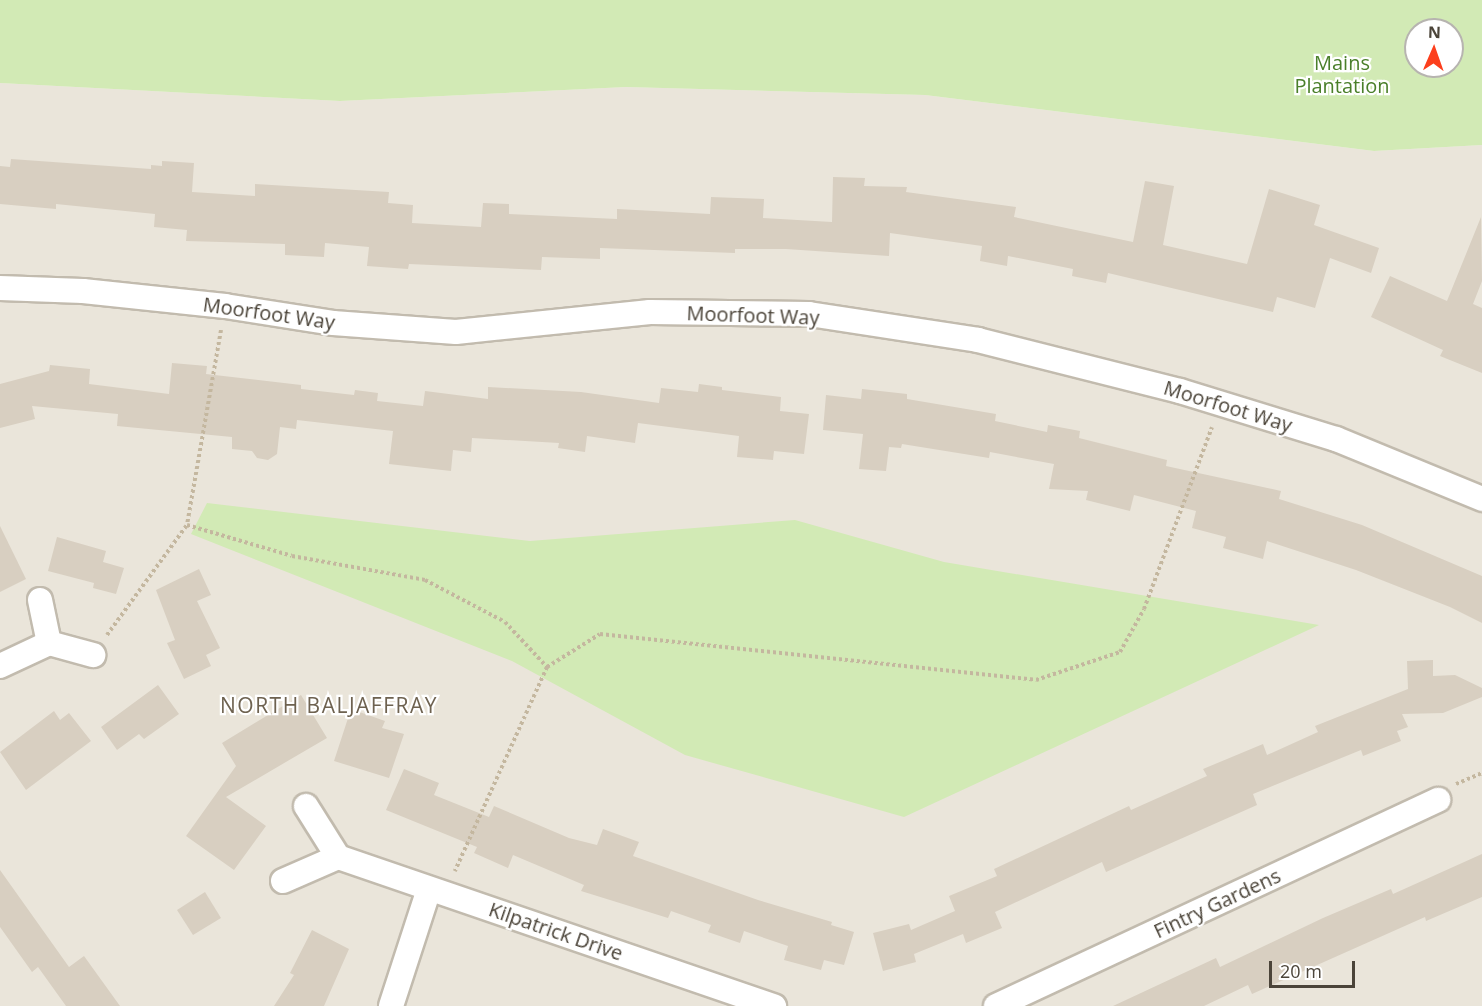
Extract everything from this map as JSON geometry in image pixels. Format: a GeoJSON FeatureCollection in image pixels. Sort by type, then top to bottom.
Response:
{"type":"FeatureCollection","features":[{"type":"Feature","properties":{"kind":"street","name":"Moorfoot Way"},"geometry":{"type":"LineString","coordinates":[[0,288],[83,291],[225,306],[333,323],[456,332],[650,312],[808,314],[978,340],[1221,404],[1336,439],[1482,499]]}},
{"type":"Feature","properties":{"kind":"street"},"geometry":{"type":"LineString","coordinates":[[40,600],[49,643]]}},
{"type":"Feature","properties":{"kind":"street"},"geometry":{"type":"LineString","coordinates":[[0,666],[49,643],[93,655]]}},
{"type":"Feature","properties":{"kind":"street","name":"Fintry Gardens"},"geometry":{"type":"LineString","coordinates":[[996,1006],[1438,800]]}},
{"type":"Feature","properties":{"kind":"street"},"geometry":{"type":"LineString","coordinates":[[283,881],[338,857],[306,806]]}},
{"type":"Feature","properties":{"kind":"street","name":"Kilpatrick Drive"},"geometry":{"type":"LineString","coordinates":[[338,857],[748,1002],[774,1006]]}},
{"type":"Feature","properties":{"kind":"street"},"geometry":{"type":"LineString","coordinates":[[391,1006],[437,891]]}},
{"type":"Feature","properties":{"kind":"path"},"geometry":{"type":"LineString","coordinates":[[93,655],[188,525],[225,306]]}},
{"type":"Feature","properties":{"kind":"path"},"geometry":{"type":"LineString","coordinates":[[437,891],[547,667],[600,634],[1036,680],[1120,652],[1144,609],[1221,404]]}},
{"type":"Feature","properties":{"kind":"path"},"geometry":{"type":"LineString","coordinates":[[188,525],[292,556],[425,580],[505,622],[547,667]]}},
{"type":"Feature","properties":{"kind":"shaded area"},"geometry":{"type":"Polygon","coordinates":[[[0,83],[340,101],[626,87],[925,95],[1374,151],[1482,145],[1482,1006],[0,1006],[0,83]]]}},
{"type":"Feature","properties":{"kind":"green space","name":"Mains Plantation"},"geometry":{"type":"Polygon","coordinates":[[[0,0],[1482,0],[1482,145],[1374,151],[925,95],[626,87],[340,101],[0,83],[0,0]]]}},
{"type":"Feature","properties":{"kind":"green space"},"geometry":{"type":"Polygon","coordinates":[[[207,503],[530,541],[795,520],[944,562],[1319,625],[904,817],[685,755],[512,661],[191,534],[207,503]]]}},
{"type":"Feature","properties":{"kind":"building"},"geometry":{"type":"Polygon","coordinates":[[[11,159],[151,169],[151,165],[162,166],[162,161],[194,163],[192,192],[255,196],[255,184],[389,192],[388,203],[413,205],[412,223],[481,227],[483,203],[509,204],[509,214],[617,219],[617,209],[710,214],[711,197],[764,199],[763,218],[832,222],[833,177],[865,178],[864,186],[907,187],[906,192],[1016,207],[1014,217],[1133,242],[1145,181],[1174,186],[1163,245],[1247,264],[1269,189],[1320,205],[1314,225],[1379,248],[1371,273],[1330,258],[1315,308],[1277,297],[1273,312],[1108,273],[1106,283],[1072,276],[1073,269],[1008,256],[1007,266],[980,261],[982,246],[890,233],[889,256],[786,249],[735,249],[735,253],[600,248],[600,259],[542,257],[541,270],[409,264],[408,269],[367,266],[369,247],[325,243],[324,257],[285,255],[285,244],[186,241],[187,230],[154,227],[155,214],[56,204],[56,209],[0,204],[0,166],[10,167],[11,159]]]}},
{"type":"Feature","properties":{"kind":"building"},"geometry":{"type":"Polygon","coordinates":[[[1481,217],[1482,281],[1473,304],[1482,308],[1482,373],[1440,356],[1443,350],[1371,317],[1390,276],[1447,301],[1481,217]]]}},
{"type":"Feature","properties":{"kind":"building"},"geometry":{"type":"Polygon","coordinates":[[[172,363],[207,366],[206,374],[301,385],[301,389],[354,395],[355,390],[378,393],[377,401],[423,406],[425,391],[488,399],[488,387],[581,392],[659,403],[661,388],[698,392],[699,384],[722,387],[722,390],[781,397],[780,411],[809,414],[804,454],[774,451],[773,460],[737,457],[739,436],[638,423],[635,443],[587,436],[585,452],[558,448],[559,443],[472,438],[471,452],[453,450],[451,471],[389,464],[393,431],[297,420],[296,429],[280,427],[277,454],[268,460],[257,458],[252,451],[232,449],[232,437],[117,426],[118,414],[32,406],[35,419],[0,428],[0,384],[49,371],[50,365],[90,369],[89,384],[169,394],[172,363]]]}},
{"type":"Feature","properties":{"kind":"building"},"geometry":{"type":"Polygon","coordinates":[[[862,389],[907,394],[907,399],[996,414],[995,421],[1047,432],[1048,425],[1080,431],[1079,438],[1167,460],[1166,466],[1281,491],[1279,499],[1362,525],[1482,576],[1482,623],[1450,607],[1356,570],[1267,541],[1263,559],[1223,548],[1226,537],[1192,528],[1196,511],[1134,495],[1130,511],[1086,500],[1088,491],[1049,489],[1054,464],[990,452],[989,458],[902,444],[901,448],[889,447],[886,471],[859,469],[863,434],[823,430],[826,395],[861,399],[862,389]]]}},
{"type":"Feature","properties":{"kind":"building"},"geometry":{"type":"Polygon","coordinates":[[[0,526],[26,579],[0,592],[0,526]]]}},
{"type":"Feature","properties":{"kind":"building"},"geometry":{"type":"Polygon","coordinates":[[[57,537],[106,551],[103,562],[124,568],[116,594],[93,588],[94,583],[48,571],[57,537]]]}},
{"type":"Feature","properties":{"kind":"building"},"geometry":{"type":"Polygon","coordinates":[[[199,569],[211,595],[197,601],[220,648],[206,655],[211,666],[184,679],[167,643],[175,640],[156,590],[199,569]]]}},
{"type":"Feature","properties":{"kind":"building"},"geometry":{"type":"Polygon","coordinates":[[[1433,660],[1433,676],[1455,675],[1482,688],[1482,697],[1443,713],[1402,714],[1408,727],[1397,731],[1401,741],[1363,756],[1361,750],[1253,794],[1257,805],[1106,872],[1102,862],[995,912],[1002,928],[966,943],[963,934],[914,954],[916,962],[883,971],[873,933],[909,924],[911,930],[955,911],[949,896],[997,876],[994,869],[1129,806],[1131,810],[1207,776],[1203,769],[1263,744],[1267,755],[1318,732],[1315,726],[1408,689],[1407,661],[1433,660]]]}},
{"type":"Feature","properties":{"kind":"building"},"geometry":{"type":"Polygon","coordinates":[[[158,685],[179,714],[144,739],[139,734],[117,750],[101,727],[158,685]]]}},
{"type":"Feature","properties":{"kind":"building"},"geometry":{"type":"Polygon","coordinates":[[[301,695],[327,738],[226,797],[266,826],[234,870],[186,836],[236,766],[222,743],[301,695]]]}},
{"type":"Feature","properties":{"kind":"building"},"geometry":{"type":"Polygon","coordinates":[[[351,709],[385,721],[382,728],[404,734],[389,778],[334,761],[351,709]]]}},
{"type":"Feature","properties":{"kind":"building"},"geometry":{"type":"Polygon","coordinates":[[[54,711],[60,720],[69,713],[91,741],[26,790],[0,752],[54,711]]]}},
{"type":"Feature","properties":{"kind":"building"},"geometry":{"type":"Polygon","coordinates":[[[404,769],[439,783],[434,795],[489,817],[494,806],[569,838],[597,845],[603,829],[639,842],[633,856],[758,900],[832,922],[831,925],[854,932],[844,965],[824,960],[821,970],[784,960],[788,946],[744,931],[740,943],[708,932],[711,925],[671,911],[668,918],[581,891],[584,885],[513,855],[508,868],[474,853],[477,847],[386,810],[404,769]]]}},
{"type":"Feature","properties":{"kind":"building"},"geometry":{"type":"Polygon","coordinates":[[[1482,854],[1482,897],[1426,921],[1425,917],[1252,994],[1248,985],[1204,1006],[1113,1006],[1216,958],[1220,967],[1323,918],[1391,889],[1393,894],[1482,854]]]}},
{"type":"Feature","properties":{"kind":"building"},"geometry":{"type":"Polygon","coordinates":[[[0,870],[69,967],[84,956],[120,1006],[66,1006],[38,967],[32,972],[0,927],[0,870]]]}},
{"type":"Feature","properties":{"kind":"building"},"geometry":{"type":"Polygon","coordinates":[[[205,892],[221,918],[193,935],[177,910],[205,892]]]}},
{"type":"Feature","properties":{"kind":"building"},"geometry":{"type":"Polygon","coordinates":[[[312,930],[349,949],[324,1006],[274,1006],[294,975],[290,973],[312,930]]]}},
{"type":"Feature","properties":{"kind":"district","name":"NORTH BALJAFFRAY"},"geometry":{"type":"Point","coordinates":[329,705]}}]}
